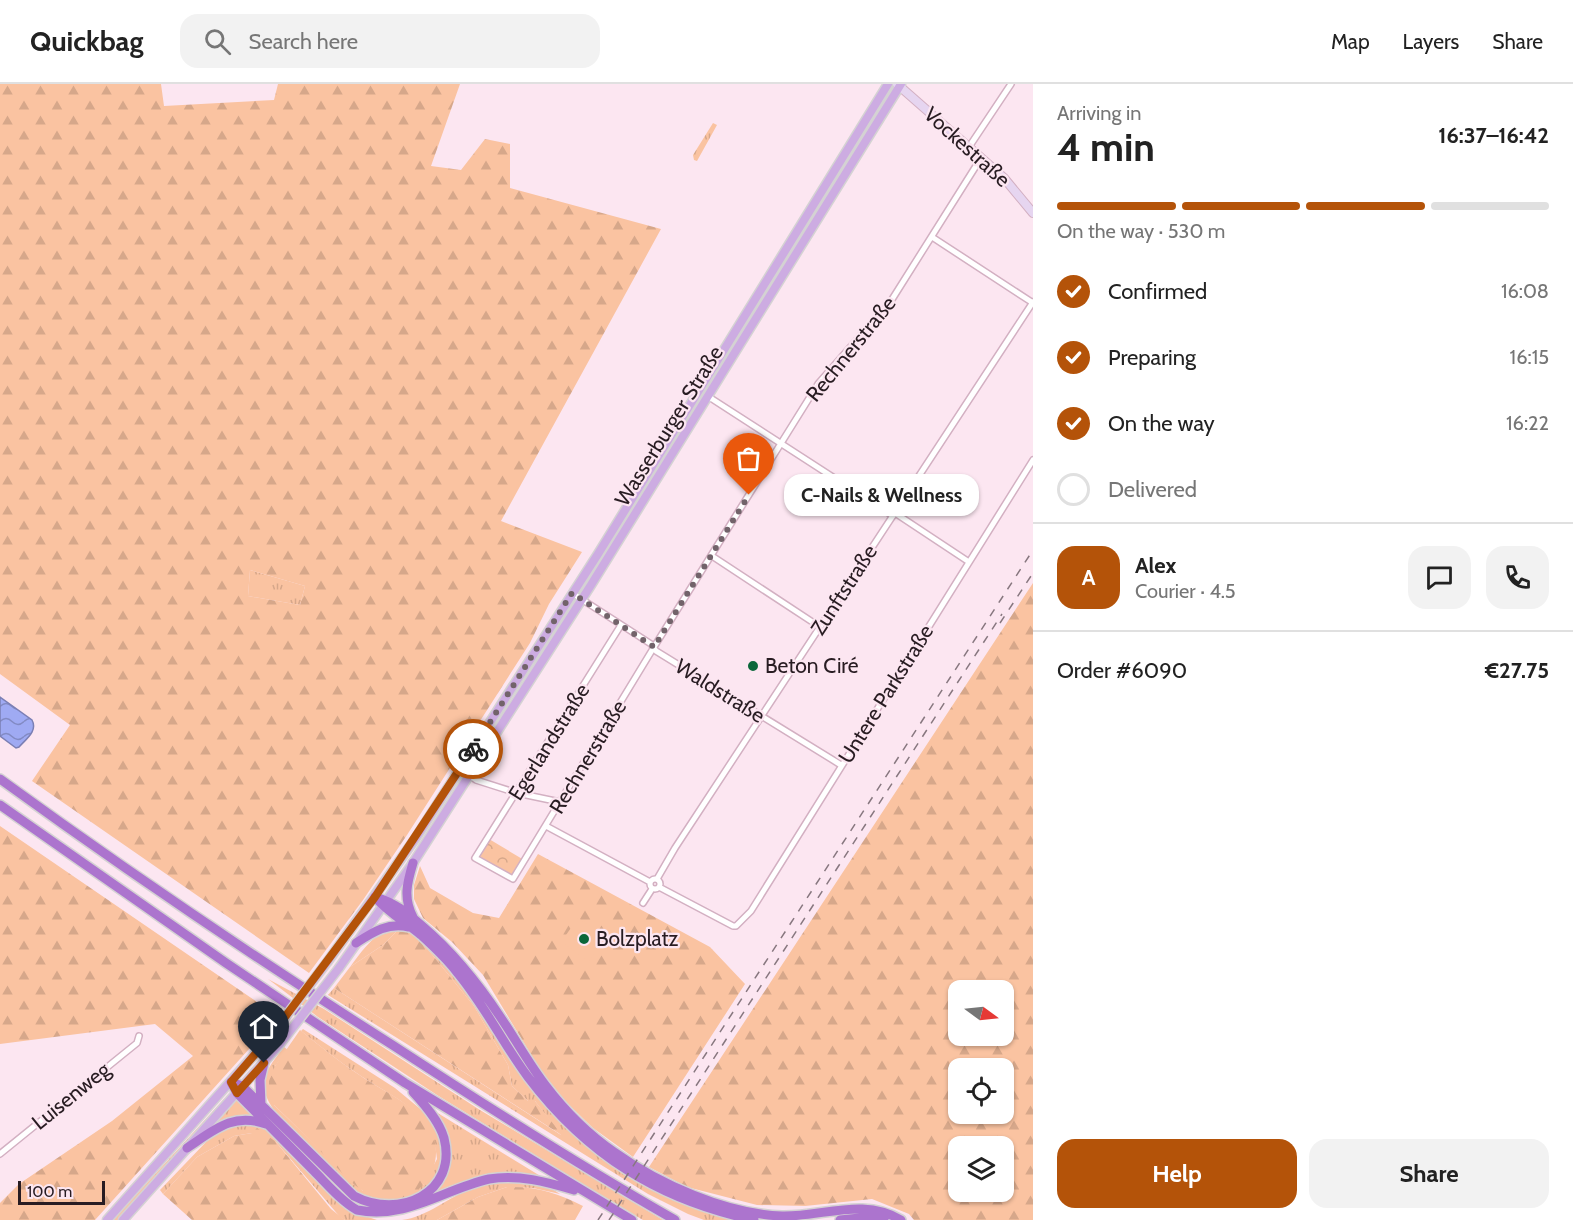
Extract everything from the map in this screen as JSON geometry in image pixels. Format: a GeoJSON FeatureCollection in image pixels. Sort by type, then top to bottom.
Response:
{"type":"FeatureCollection","features":[{"type":"Feature","properties":{"kind":"highway"},"geometry":{"type":"LineString","coordinates":[[0,779],[179,905],[297,984],[467,1094],[675,1220]]}},
{"type":"Feature","properties":{"kind":"highway"},"geometry":{"type":"LineString","coordinates":[[0,805],[225,963],[405,1083],[632,1220]]}},
{"type":"Feature","properties":{"kind":"highway"},"geometry":{"type":"LineString","coordinates":[[413,863],[406,901],[414,924],[478,998],[527,1076],[558,1113],[592,1145],[634,1175],[669,1194],[718,1212],[754,1220]]}},
{"type":"Feature","properties":{"kind":"highway"},"geometry":{"type":"LineString","coordinates":[[375,897],[443,944],[463,965],[501,1018],[533,1069],[563,1106],[597,1138],[639,1169],[697,1196],[758,1213],[793,1216],[864,1208],[886,1212],[901,1220]]}},
{"type":"Feature","properties":{"kind":"highway"},"geometry":{"type":"LineString","coordinates":[[356,943],[391,925],[414,924]]}},
{"type":"Feature","properties":{"kind":"highway"},"geometry":{"type":"LineString","coordinates":[[261,1105],[260,1080],[264,1063]]}},
{"type":"Feature","properties":{"kind":"highway"},"geometry":{"type":"LineString","coordinates":[[231,1082],[261,1105],[354,1196],[376,1207],[396,1209],[411,1205],[427,1195],[440,1176],[445,1161],[445,1141],[439,1126],[405,1083]]}},
{"type":"Feature","properties":{"kind":"highway"},"geometry":{"type":"LineString","coordinates":[[240,1090],[269,1125],[350,1206],[376,1217],[394,1218],[414,1214],[470,1185],[506,1177],[538,1180],[588,1193]]}},
{"type":"Feature","properties":{"kind":"highway"},"geometry":{"type":"LineString","coordinates":[[188,1148],[232,1121],[244,1119],[269,1125]]}},
{"type":"Feature","properties":{"kind":"highway"},"geometry":{"type":"LineString","coordinates":[[840,1220],[870,1217],[884,1220]]}},
{"type":"Feature","properties":{"kind":"main road","name":"Wasserburger Straße"},"geometry":{"type":"LineString","coordinates":[[107,1220],[270,1037],[375,897],[572,593],[888,84]]}},
{"type":"Feature","properties":{"kind":"main road","name":"Wasserburger Straße"},"geometry":{"type":"LineString","coordinates":[[123,1220],[280,1044],[339,968],[413,863],[582,600],[899,85]]}},
{"type":"Feature","properties":{"kind":"main road","name":"Vockestraße"},"geometry":{"type":"LineString","coordinates":[[899,85],[1004,178],[1033,213]]}},
{"type":"Feature","properties":{"kind":"street"},"geometry":{"type":"LineString","coordinates":[[969,147],[1011,84]]}},
{"type":"Feature","properties":{"kind":"street","name":"Rechnerstraße"},"geometry":{"type":"LineString","coordinates":[[514,878],[654,647],[818,384],[891,301],[981,158]]}},
{"type":"Feature","properties":{"kind":"street"},"geometry":{"type":"LineString","coordinates":[[932,237],[1033,303]]}},
{"type":"Feature","properties":{"kind":"street","name":"Zunftstraße"},"geometry":{"type":"LineString","coordinates":[[657,879],[1033,303]]}},
{"type":"Feature","properties":{"kind":"street"},"geometry":{"type":"LineString","coordinates":[[709,396],[969,562]]}},
{"type":"Feature","properties":{"kind":"street","name":"Untere Parkstraße"},"geometry":{"type":"LineString","coordinates":[[659,887],[728,924],[736,926],[751,911],[1033,460]]}},
{"type":"Feature","properties":{"kind":"street"},"geometry":{"type":"LineString","coordinates":[[712,556],[820,627]]}},
{"type":"Feature","properties":{"kind":"street","name":"Waldstraße"},"geometry":{"type":"LineString","coordinates":[[572,593],[654,647],[656,651],[841,765]]}},
{"type":"Feature","properties":{"kind":"street","name":"Egerlandstraße"},"geometry":{"type":"LineString","coordinates":[[514,878],[475,858],[621,625]]}},
{"type":"Feature","properties":{"kind":"street"},"geometry":{"type":"LineString","coordinates":[[470,776],[517,793],[560,802]]}},
{"type":"Feature","properties":{"kind":"street"},"geometry":{"type":"LineString","coordinates":[[546,826],[651,885],[656,889],[660,883],[657,879],[653,879],[651,885],[644,903]]}},
{"type":"Feature","properties":{"kind":"street","name":"Luisenweg"},"geometry":{"type":"LineString","coordinates":[[0,1154],[137,1042],[139,1036]]}},
{"type":"Feature","properties":{"kind":"green space"},"geometry":{"type":"Polygon","coordinates":[[[0,84],[161,84],[164,106],[274,100],[278,84],[460,84],[431,166],[461,170],[485,139],[510,144],[510,188],[661,229],[501,521],[582,552],[549,604],[530,643],[407,835],[309,973],[32,781],[70,725],[0,674],[0,84]],[[250,570],[248,596],[300,605],[305,586],[250,570]]]}},
{"type":"Feature","properties":{"kind":"green space"},"geometry":{"type":"Polygon","coordinates":[[[881,101],[768,293],[793,246],[881,101]]]}},
{"type":"Feature","properties":{"kind":"green space"},"geometry":{"type":"Polygon","coordinates":[[[713,123],[717,125],[697,161],[694,160],[693,155],[713,123]]]}},
{"type":"Feature","properties":{"kind":"green space"},"geometry":{"type":"Polygon","coordinates":[[[754,311],[756,312],[589,582],[616,534],[754,311]]]}},
{"type":"Feature","properties":{"kind":"green space"},"geometry":{"type":"Polygon","coordinates":[[[250,570],[305,586],[300,605],[248,596],[250,570]]]}},
{"type":"Feature","properties":{"kind":"green space"},"geometry":{"type":"Polygon","coordinates":[[[1033,583],[1033,1220],[914,1220],[909,1214],[872,1199],[805,1206],[757,1205],[687,1187],[649,1167],[1033,583]]]}},
{"type":"Feature","properties":{"kind":"green space"},"geometry":{"type":"Polygon","coordinates":[[[0,826],[273,1013],[268,1028],[95,1220],[0,1220],[0,1203],[19,1184],[112,1121],[193,1056],[155,1024],[0,1044],[0,826]]]}},
{"type":"Feature","properties":{"kind":"green space"},"geometry":{"type":"Polygon","coordinates":[[[489,839],[524,860],[514,877],[479,856],[489,839]]]}},
{"type":"Feature","properties":{"kind":"green space"},"geometry":{"type":"Polygon","coordinates":[[[538,854],[710,947],[745,984],[633,1157],[593,1128],[565,1101],[541,1071],[483,975],[452,942],[423,918],[414,899],[414,885],[420,866],[430,888],[473,913],[499,918],[538,854]]]}},
{"type":"Feature","properties":{"kind":"green space","name":"Bolzplatz"},"geometry":{"type":"Polygon","coordinates":[[[578,918],[606,936],[589,961],[561,942],[578,918]]]}},
{"type":"Feature","properties":{"kind":"green space"},"geometry":{"type":"Polygon","coordinates":[[[387,929],[408,931],[396,932],[383,945],[350,967],[371,941],[387,929]]]}},
{"type":"Feature","properties":{"kind":"green space"},"geometry":{"type":"Polygon","coordinates":[[[408,931],[421,941],[474,1006],[508,1065],[512,1086],[528,1101],[535,1101],[563,1136],[334,988],[350,967],[383,945],[396,932],[408,931]]]}},
{"type":"Feature","properties":{"kind":"green space"},"geometry":{"type":"Polygon","coordinates":[[[421,941],[460,982],[542,1097],[572,1133],[628,1175],[680,1201],[735,1220],[704,1220],[648,1194],[328,995],[334,988],[561,1135],[535,1101],[528,1101],[512,1086],[508,1065],[474,1006],[421,941]]]}},
{"type":"Feature","properties":{"kind":"green space"},"geometry":{"type":"Polygon","coordinates":[[[268,979],[324,1009],[480,1110],[663,1220],[643,1220],[579,1182],[437,1095],[318,1017],[268,979]]]}},
{"type":"Feature","properties":{"kind":"green space"},"geometry":{"type":"Polygon","coordinates":[[[303,1029],[395,1088],[424,1112],[433,1124],[440,1138],[442,1158],[440,1168],[429,1187],[418,1196],[389,1205],[358,1194],[279,1117],[271,1106],[264,1089],[264,1081],[266,1073],[284,1047],[288,1050],[275,1066],[274,1105],[363,1191],[423,1185],[437,1159],[434,1142],[420,1117],[409,1107],[336,1059],[301,1031],[303,1029]]]}},
{"type":"Feature","properties":{"kind":"green space"},"geometry":{"type":"Polygon","coordinates":[[[300,1030],[343,1064],[399,1100],[422,1118],[432,1133],[436,1149],[434,1165],[428,1179],[417,1190],[404,1197],[388,1199],[370,1195],[350,1180],[274,1105],[269,1092],[269,1081],[275,1066],[300,1030]]]}},
{"type":"Feature","properties":{"kind":"green space"},"geometry":{"type":"Polygon","coordinates":[[[243,1092],[349,1198],[366,1207],[388,1213],[434,1194],[445,1175],[436,1112],[542,1177],[514,1173],[400,1215],[364,1211],[347,1199],[243,1092]]]}},
{"type":"Feature","properties":{"kind":"green space"},"geometry":{"type":"Polygon","coordinates":[[[225,1098],[223,1104],[118,1220],[113,1220],[225,1098]]]}},
{"type":"Feature","properties":{"kind":"green space"},"geometry":{"type":"Polygon","coordinates":[[[238,1098],[257,1117],[237,1116],[212,1126],[238,1098]]]}},
{"type":"Feature","properties":{"kind":"green space"},"geometry":{"type":"Polygon","coordinates":[[[241,1123],[264,1127],[359,1214],[377,1220],[345,1220],[340,1217],[276,1142],[252,1133],[234,1136],[197,1157],[163,1194],[160,1190],[206,1142],[223,1129],[241,1123]]]}},
{"type":"Feature","properties":{"kind":"green space"},"geometry":{"type":"Polygon","coordinates":[[[257,1128],[276,1142],[331,1209],[345,1220],[192,1220],[163,1194],[197,1157],[234,1136],[252,1133],[257,1128]]]}},
{"type":"Feature","properties":{"kind":"green space"},"geometry":{"type":"Polygon","coordinates":[[[514,1180],[546,1185],[560,1194],[533,1188],[507,1187],[478,1197],[437,1220],[402,1220],[429,1211],[472,1188],[514,1180]]]}},
{"type":"Feature","properties":{"kind":"green space"},"geometry":{"type":"Polygon","coordinates":[[[507,1187],[546,1191],[583,1206],[575,1220],[437,1220],[478,1197],[507,1187]]]}},
{"type":"Feature","properties":{"kind":"water"},"geometry":{"type":"Polygon","coordinates":[[[0,697],[32,720],[32,731],[19,747],[16,748],[0,736],[0,697]]]}},
{"type":"Feature","properties":{"kind":"railway"},"geometry":{"type":"LineString","coordinates":[[598,1220],[1033,550]]}},
{"type":"Feature","properties":{"kind":"railway"},"geometry":{"type":"LineString","coordinates":[[1000,623],[1033,573]]}},
{"type":"Feature","properties":{"kind":"railway"},"geometry":{"type":"LineString","coordinates":[[609,1220],[1002,614]]}},
{"type":"Feature","properties":{"kind":"way so far"},"geometry":{"type":"LineString","coordinates":[[473,749],[572,593],[654,647],[749,495]]}},
{"type":"Feature","properties":{"kind":"place","name":"C-Nails & Wellness"},"geometry":{"type":"Point","coordinates":[749,495]}},
{"type":"Feature","properties":{"kind":"place","name":"Beton Ciré"},"geometry":{"type":"Point","coordinates":[753,666]}},
{"type":"Feature","properties":{"kind":"place","name":"Bolzplatz"},"geometry":{"type":"Point","coordinates":[584,939]}},
{"type":"Feature","properties":{"kind":"route"},"geometry":{"type":"LineString","coordinates":[[264,1063],[237,1093],[231,1082],[270,1037],[375,897],[473,749]]}}]}
